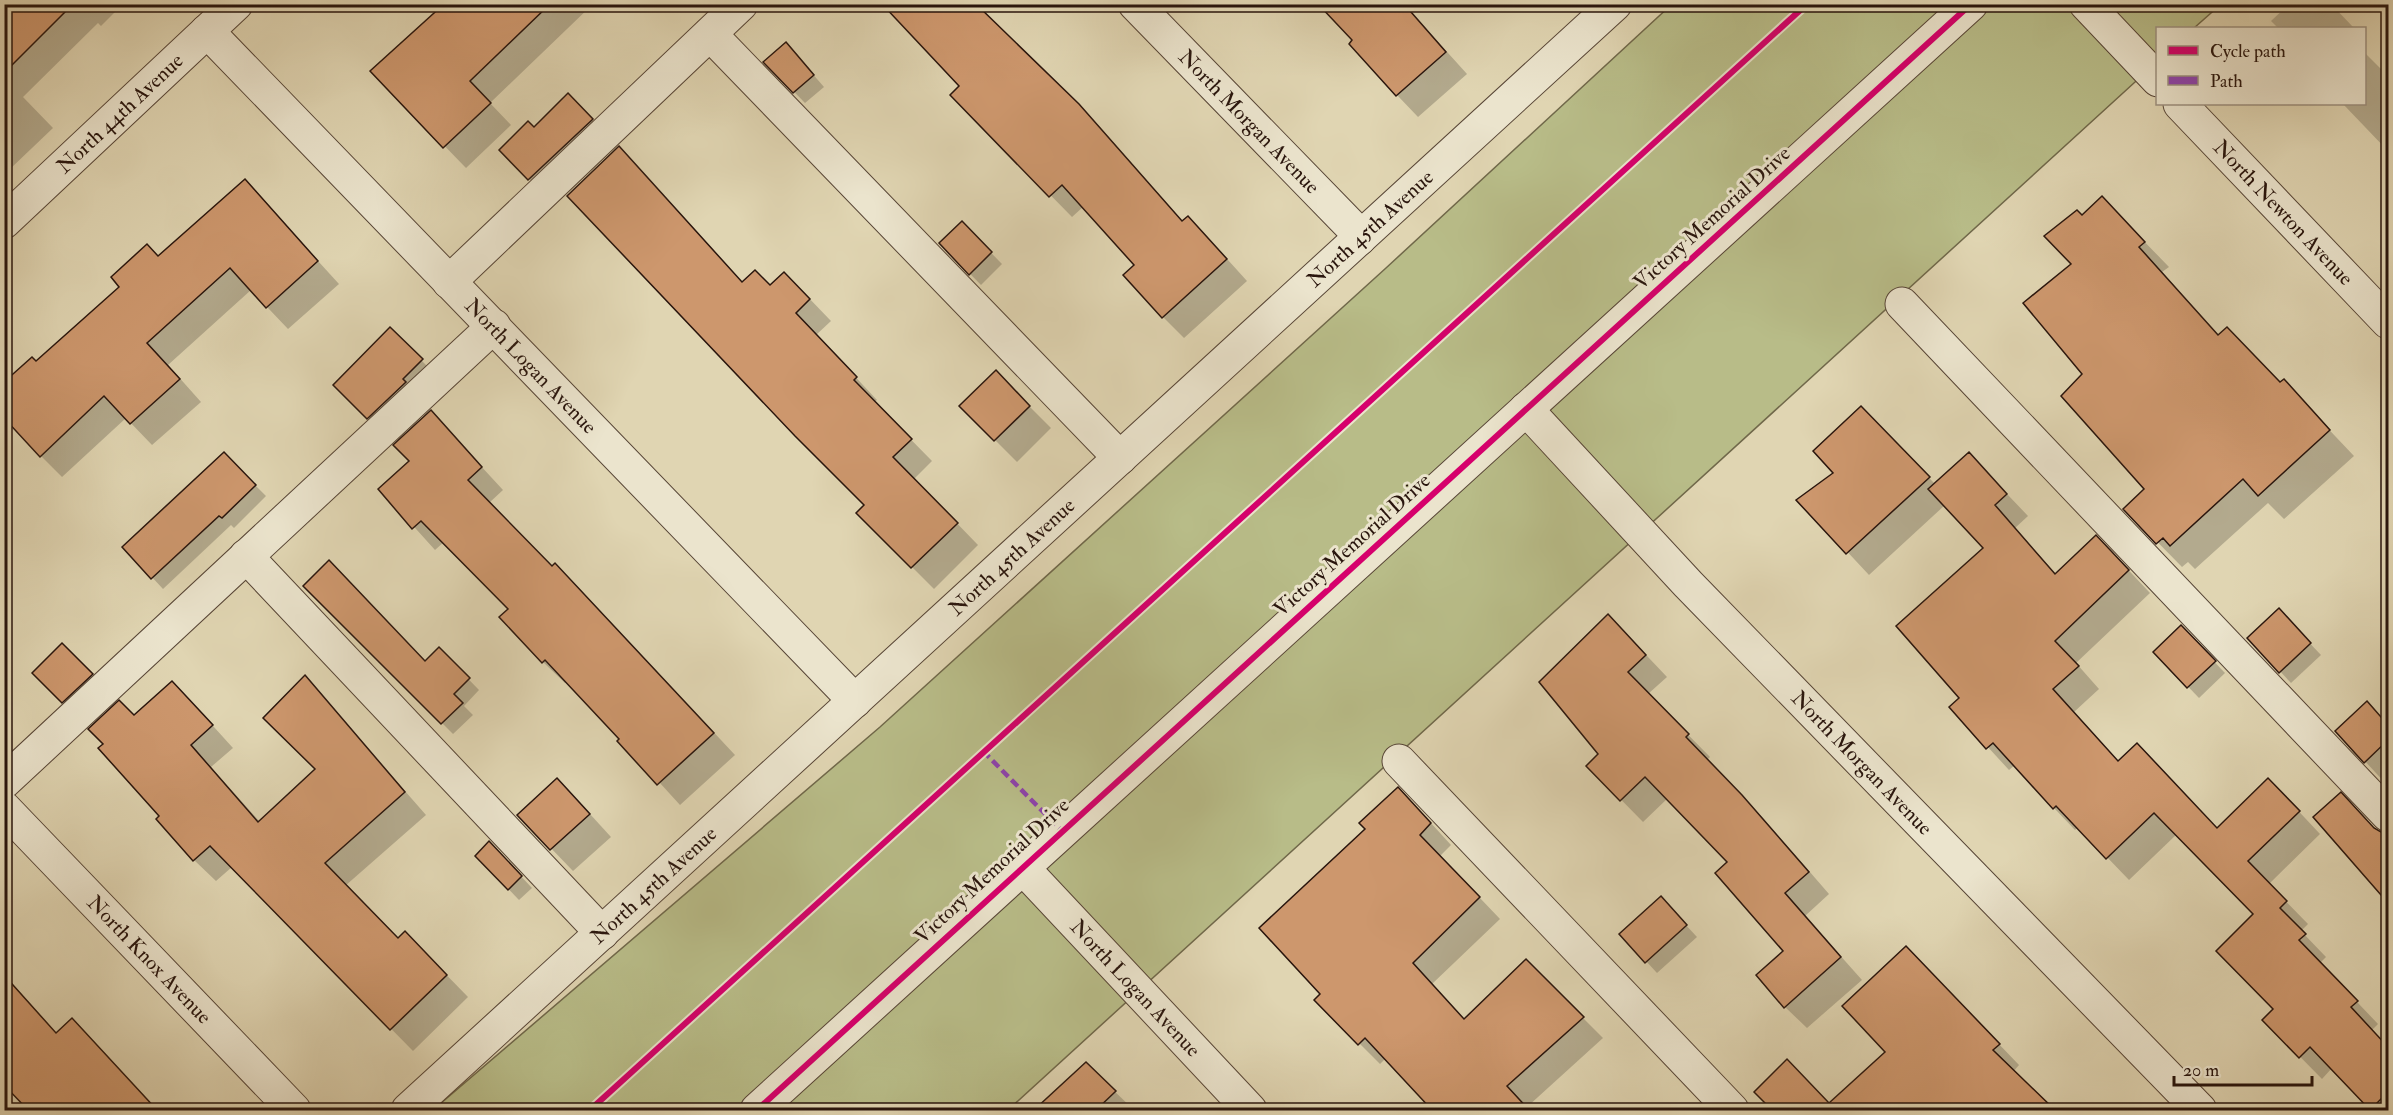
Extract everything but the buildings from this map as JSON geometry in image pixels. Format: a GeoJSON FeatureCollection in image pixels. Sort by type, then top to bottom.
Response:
{"type":"FeatureCollection","features":[{"type":"Feature","properties":{"kind":"street","name":"North 44th Avenue"},"geometry":{"type":"LineString","coordinates":[[4,222],[236,4]]}},
{"type":"Feature","properties":{"kind":"street"},"geometry":{"type":"LineString","coordinates":[[449,282],[741,4]]}},
{"type":"Feature","properties":{"kind":"street","name":"North Morgan Avenue"},"geometry":{"type":"LineString","coordinates":[[1136,4],[1352,227],[1359,239]]}},
{"type":"Feature","properties":{"kind":"street","name":"North 45th Avenue"},"geometry":{"type":"LineString","coordinates":[[408,1110],[1615,4]]}},
{"type":"Feature","properties":{"kind":"street","name":"Victory Memorial Drive"},"geometry":{"type":"LineString","coordinates":[[757,1110],[1971,4]]}},
{"type":"Feature","properties":{"kind":"street"},"geometry":{"type":"LineString","coordinates":[[2086,4],[2156,79]]}},
{"type":"Feature","properties":{"kind":"street","name":"North Logan Avenue"},"geometry":{"type":"LineString","coordinates":[[207,31],[855,701]]}},
{"type":"Feature","properties":{"kind":"street"},"geometry":{"type":"LineString","coordinates":[[710,34],[1120,458]]}},
{"type":"Feature","properties":{"kind":"street","name":"North Newton Avenue"},"geometry":{"type":"LineString","coordinates":[[2181,105],[2388,322]]}},
{"type":"Feature","properties":{"kind":"street"},"geometry":{"type":"LineString","coordinates":[[1902,304],[2388,814]]}},
{"type":"Feature","properties":{"kind":"street"},"geometry":{"type":"LineString","coordinates":[[4,782],[494,326]]}},
{"type":"Feature","properties":{"kind":"street","name":"North Morgan Avenue"},"geometry":{"type":"LineString","coordinates":[[1526,409],[1688,584],[2200,1110]]}},
{"type":"Feature","properties":{"kind":"street"},"geometry":{"type":"LineString","coordinates":[[246,556],[602,933]]}},
{"type":"Feature","properties":{"kind":"street"},"geometry":{"type":"LineString","coordinates":[[1399,761],[1732,1110]]}},
{"type":"Feature","properties":{"kind":"street","name":"North Knox Avenue"},"geometry":{"type":"LineString","coordinates":[[4,808],[294,1110]]}},
{"type":"Feature","properties":{"kind":"street","name":"North Logan Avenue"},"geometry":{"type":"LineString","coordinates":[[1022,867],[1250,1110]]}},
{"type":"Feature","properties":{"kind":"green space"},"geometry":{"type":"Polygon","coordinates":[[[1671,5],[2220,5],[2195,27],[2156,27],[2156,63],[1008,1110],[433,1110],[880,727],[1386,268],[1671,5]]]}},
{"type":"Feature","properties":{"kind":"marked path"},"geometry":{"type":"LineString","coordinates":[[983,751],[1061,830]]}},
{"type":"Feature","properties":{"kind":"cycle path"},"geometry":{"type":"LineString","coordinates":[[590,1110],[1807,4]]}},
{"type":"Feature","properties":{"kind":"cycle path"},"geometry":{"type":"LineString","coordinates":[[757,1110],[1971,4]]}}]}
